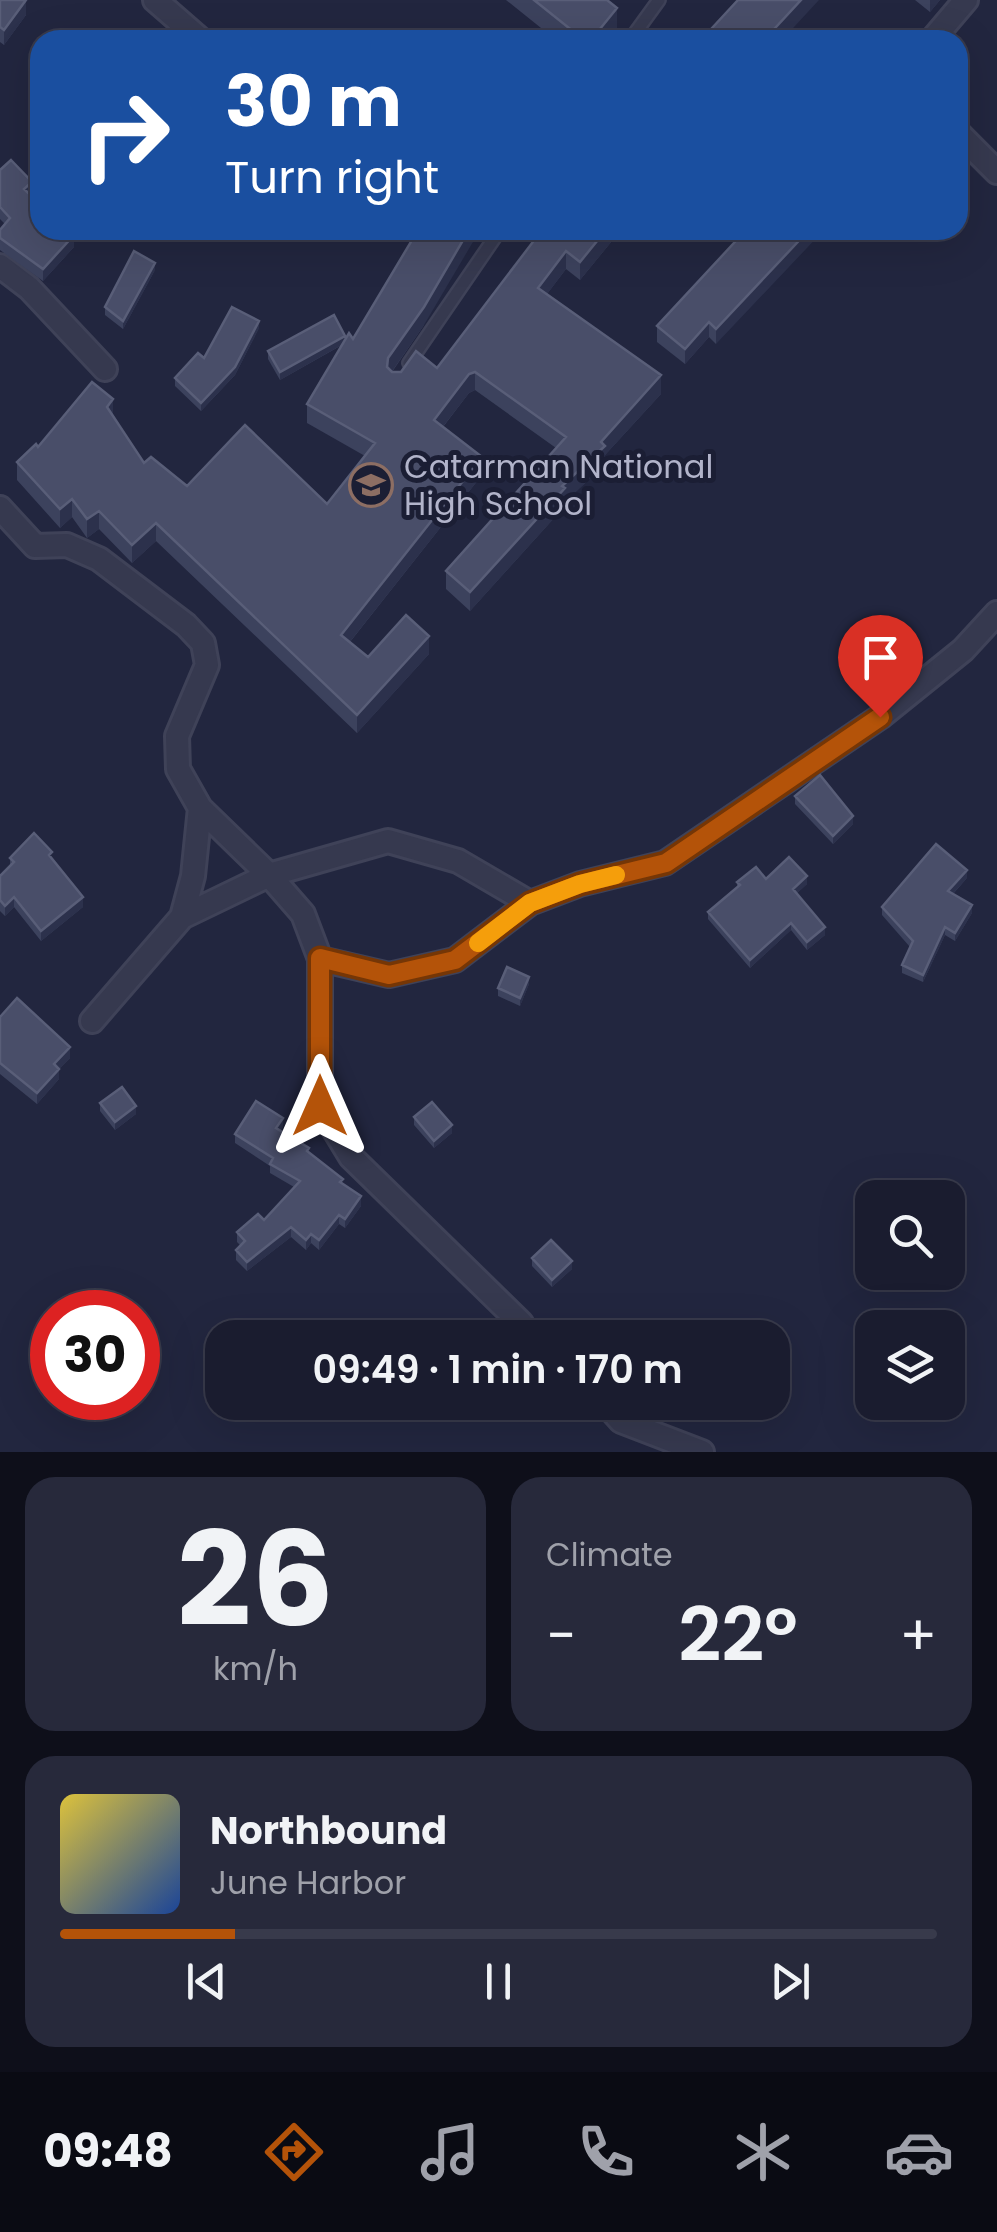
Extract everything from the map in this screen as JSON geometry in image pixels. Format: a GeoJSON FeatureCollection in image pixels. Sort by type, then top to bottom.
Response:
{"type":"FeatureCollection","features":[{"type":"Feature","properties":{"kind":"street"},"geometry":{"type":"LineString","coordinates":[[156,0],[190,30]]}},
{"type":"Feature","properties":{"kind":"street"},"geometry":{"type":"LineString","coordinates":[[940,30],[966,0]]}},
{"type":"Feature","properties":{"kind":"street"},"geometry":{"type":"LineString","coordinates":[[968,143],[997,172]]}},
{"type":"Feature","properties":{"kind":"street"},"geometry":{"type":"LineString","coordinates":[[0,266],[29,288],[105,369]]}},
{"type":"Feature","properties":{"kind":"street"},"geometry":{"type":"LineString","coordinates":[[0,508],[35,546],[68,545],[98,560],[186,625],[202,642],[207,664],[178,736],[178,770],[200,808],[302,914],[320,958],[320,1106],[351,1156],[518,1320]]}},
{"type":"Feature","properties":{"kind":"street"},"geometry":{"type":"LineString","coordinates":[[320,958],[389,975],[455,960],[530,903],[580,884],[666,863],[880,717],[963,650],[997,614]]}},
{"type":"Feature","properties":{"kind":"street"},"geometry":{"type":"LineString","coordinates":[[182,917],[193,876],[200,808]]}},
{"type":"Feature","properties":{"kind":"street"},"geometry":{"type":"LineString","coordinates":[[92,1021],[182,917],[269,876],[388,841],[458,861],[530,903]]}},
{"type":"Feature","properties":{"kind":"street"},"geometry":{"type":"LineString","coordinates":[[621,1420],[702,1452]]}},
{"type":"Feature","properties":{"kind":"lane"},"geometry":{"type":"LineString","coordinates":[[638,30],[660,0]]}},
{"type":"Feature","properties":{"kind":"lane"},"geometry":{"type":"LineString","coordinates":[[396,382],[493,240]]}},
{"type":"Feature","properties":{"kind":"building"},"geometry":{"type":"Polygon","coordinates":[[[0,0],[26,0],[4,30],[0,27],[0,0]]]}},
{"type":"Feature","properties":{"kind":"building"},"geometry":{"type":"Polygon","coordinates":[[[534,0],[607,0],[617,8],[599,30],[572,30],[534,0]]]}},
{"type":"Feature","properties":{"kind":"building"},"geometry":{"type":"Polygon","coordinates":[[[738,0],[801,0],[773,30],[710,30],[738,0]]]}},
{"type":"Feature","properties":{"kind":"building"},"geometry":{"type":"Polygon","coordinates":[[[11,160],[30,180],[24,189],[30,195],[30,240],[69,240],[43,269],[0,238],[0,230],[10,218],[0,207],[0,170],[11,160]]]}},
{"type":"Feature","properties":{"kind":"building"},"geometry":{"type":"Polygon","coordinates":[[[412,240],[463,240],[388,358],[387,367],[392,372],[401,372],[416,351],[437,368],[534,240],[598,240],[580,262],[566,251],[538,288],[661,375],[601,442],[605,446],[562,486],[565,488],[470,592],[446,571],[566,437],[475,372],[469,374],[434,420],[482,457],[341,635],[368,657],[406,615],[429,636],[357,715],[156,523],[132,545],[99,511],[87,519],[72,499],[60,509],[17,462],[36,444],[38,447],[92,382],[113,399],[107,407],[144,463],[151,457],[187,486],[245,425],[327,504],[375,443],[307,404],[349,333],[353,339],[412,240]]]}},
{"type":"Feature","properties":{"kind":"building"},"geometry":{"type":"Polygon","coordinates":[[[737,240],[800,240],[716,329],[709,322],[685,349],[657,326],[737,240]]]}},
{"type":"Feature","properties":{"kind":"building"},"geometry":{"type":"Polygon","coordinates":[[[134,251],[155,263],[123,321],[105,307],[134,251]]]}},
{"type":"Feature","properties":{"kind":"building"},"geometry":{"type":"Polygon","coordinates":[[[232,307],[259,321],[235,367],[201,403],[175,378],[198,353],[204,358],[232,307]]]}},
{"type":"Feature","properties":{"kind":"building"},"geometry":{"type":"Polygon","coordinates":[[[334,315],[345,336],[280,372],[268,351],[334,315]]]}},
{"type":"Feature","properties":{"kind":"building"},"geometry":{"type":"Polygon","coordinates":[[[820,775],[853,816],[833,836],[795,796],[820,775]]]}},
{"type":"Feature","properties":{"kind":"building"},"geometry":{"type":"Polygon","coordinates":[[[34,833],[83,897],[41,931],[14,897],[5,906],[0,900],[0,876],[14,862],[10,858],[34,833]]]}},
{"type":"Feature","properties":{"kind":"building"},"geometry":{"type":"Polygon","coordinates":[[[936,844],[967,870],[948,891],[972,905],[955,933],[945,927],[923,975],[902,965],[913,941],[882,907],[936,844]]]}},
{"type":"Feature","properties":{"kind":"building"},"geometry":{"type":"Polygon","coordinates":[[[789,857],[807,876],[793,889],[825,927],[807,942],[791,923],[750,960],[708,912],[756,867],[766,879],[789,857]]]}},
{"type":"Feature","properties":{"kind":"building"},"geometry":{"type":"Polygon","coordinates":[[[507,967],[529,977],[520,998],[498,988],[507,967]]]}},
{"type":"Feature","properties":{"kind":"building"},"geometry":{"type":"Polygon","coordinates":[[[17,998],[70,1047],[54,1064],[59,1069],[37,1093],[0,1063],[0,1017],[17,998]]]}},
{"type":"Feature","properties":{"kind":"building"},"geometry":{"type":"Polygon","coordinates":[[[122,1087],[136,1106],[115,1122],[100,1103],[122,1087]]]}},
{"type":"Feature","properties":{"kind":"building"},"geometry":{"type":"Polygon","coordinates":[[[256,1101],[283,1118],[276,1128],[309,1148],[307,1151],[343,1179],[340,1182],[361,1196],[345,1219],[339,1215],[319,1240],[311,1234],[306,1240],[291,1227],[247,1262],[236,1250],[245,1241],[237,1232],[258,1214],[264,1220],[300,1181],[270,1164],[273,1158],[235,1134],[256,1101]]]}},
{"type":"Feature","properties":{"kind":"building"},"geometry":{"type":"Polygon","coordinates":[[[432,1102],[452,1125],[434,1141],[414,1117],[432,1102]]]}},
{"type":"Feature","properties":{"kind":"building"},"geometry":{"type":"Polygon","coordinates":[[[551,1240],[572,1261],[552,1280],[532,1258],[551,1240]]]}},
{"type":"Feature","properties":{"kind":"slow traffic"},"geometry":{"type":"LineString","coordinates":[[478,943],[530,903],[616,875]]}},
{"type":"Feature","properties":{"kind":"place","name":"Catarman National High School"},"geometry":{"type":"Point","coordinates":[371,485]}},
{"type":"Feature","properties":{"kind":"route"},"geometry":{"type":"LineString","coordinates":[[320,1106],[320,958],[389,975],[455,960],[530,903],[580,884],[666,863],[880,717]]}}]}
